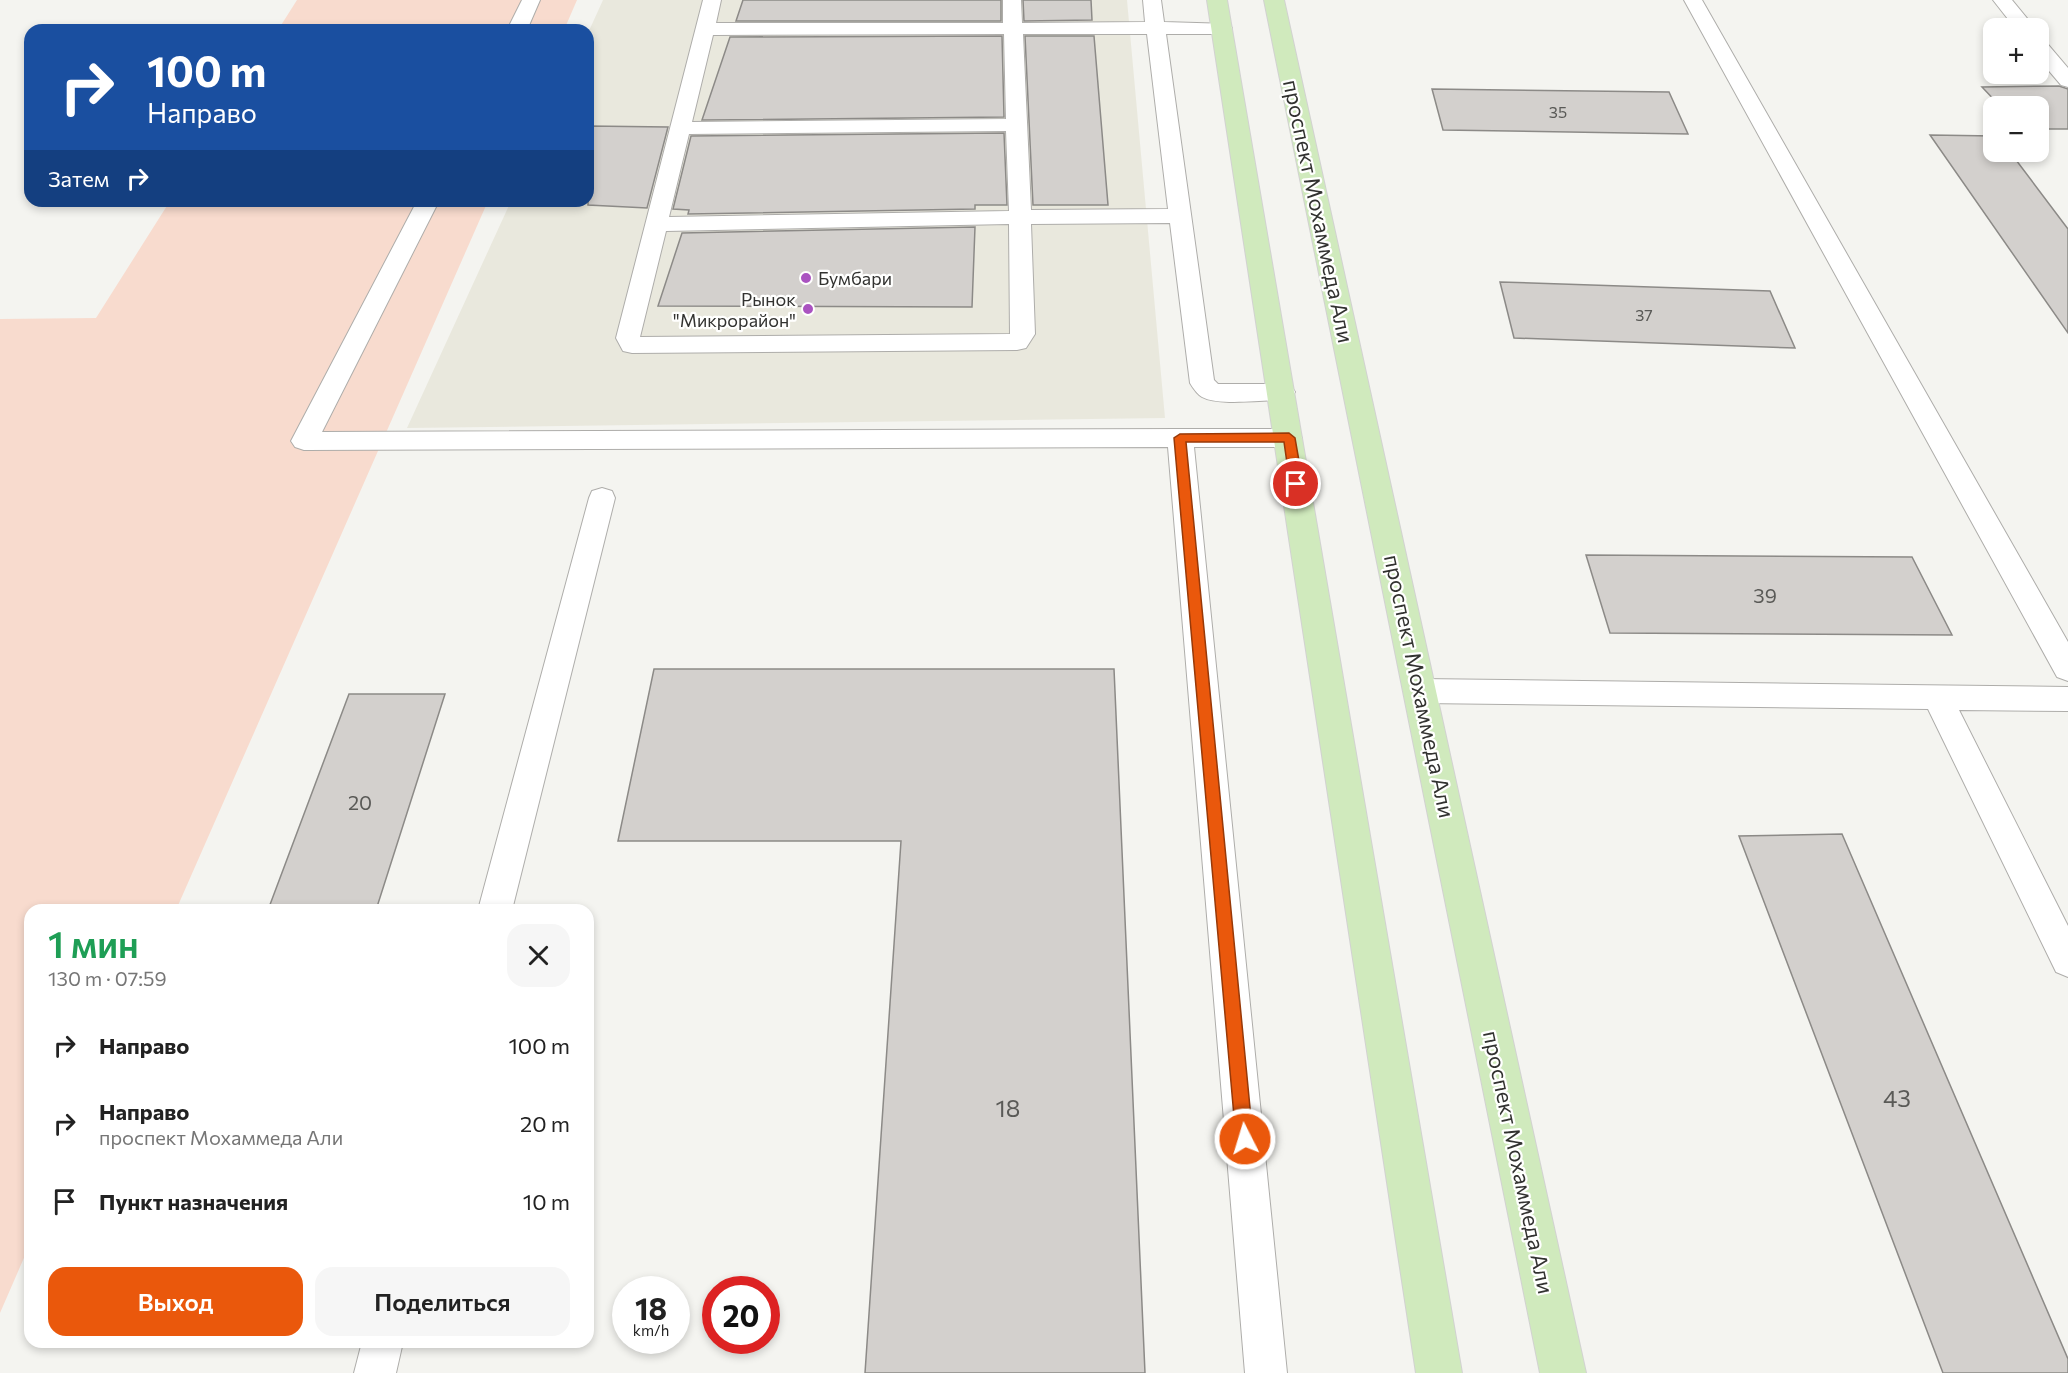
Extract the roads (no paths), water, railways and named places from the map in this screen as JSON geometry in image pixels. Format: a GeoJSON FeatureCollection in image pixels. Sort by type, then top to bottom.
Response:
{"type":"FeatureCollection","features":[{"type":"Feature","properties":{"kind":"main road","name":"проспект Мохаммеда Али"},"geometry":{"type":"LineString","coordinates":[[1274,0],[1563,1373]]}},
{"type":"Feature","properties":{"kind":"main road"},"geometry":{"type":"LineString","coordinates":[[1220,14],[1439,1373]]}},
{"type":"Feature","properties":{"kind":"lane"},"geometry":{"type":"LineString","coordinates":[[520,24],[531,0]]}},
{"type":"Feature","properties":{"kind":"lane"},"geometry":{"type":"LineString","coordinates":[[712,0],[628,338],[632,345],[1017,342],[1023,334],[1012,0]]}},
{"type":"Feature","properties":{"kind":"lane"},"geometry":{"type":"LineString","coordinates":[[1152,0],[1203,383],[1211,391],[1217,392],[1282,392]]}},
{"type":"Feature","properties":{"kind":"lane"},"geometry":{"type":"LineString","coordinates":[[1693,0],[2068,669]]}},
{"type":"Feature","properties":{"kind":"lane"},"geometry":{"type":"LineString","coordinates":[[2002,0],[2017,18]]}},
{"type":"Feature","properties":{"kind":"lane"},"geometry":{"type":"LineString","coordinates":[[705,30],[1155,29],[1220,14]]}},
{"type":"Feature","properties":{"kind":"lane"},"geometry":{"type":"LineString","coordinates":[[2049,58],[2068,81]]}},
{"type":"Feature","properties":{"kind":"lane"},"geometry":{"type":"LineString","coordinates":[[680,128],[1017,125]]}},
{"type":"Feature","properties":{"kind":"lane"},"geometry":{"type":"LineString","coordinates":[[425,207],[304,441],[1289,438]]}},
{"type":"Feature","properties":{"kind":"lane"},"geometry":{"type":"LineString","coordinates":[[656,224],[1179,216]]}},
{"type":"Feature","properties":{"kind":"lane"},"geometry":{"type":"LineString","coordinates":[[1180,438],[1266,1373]]}},
{"type":"Feature","properties":{"kind":"lane"},"geometry":{"type":"LineString","coordinates":[[497,904],[602,498]]}},
{"type":"Feature","properties":{"kind":"lane"},"geometry":{"type":"LineString","coordinates":[[1421,691],[2068,699]]}},
{"type":"Feature","properties":{"kind":"lane"},"geometry":{"type":"LineString","coordinates":[[1938,698],[2068,961]]}},
{"type":"Feature","properties":{"kind":"lane"},"geometry":{"type":"LineString","coordinates":[[375,1373],[381,1348]]}},
{"type":"Feature","properties":{"kind":"place","name":"Бумбари"},"geometry":{"type":"Point","coordinates":[806,278]}},
{"type":"Feature","properties":{"kind":"place","name":"Рынок \"Микрорайон\""},"geometry":{"type":"Point","coordinates":[808,309]}}]}
